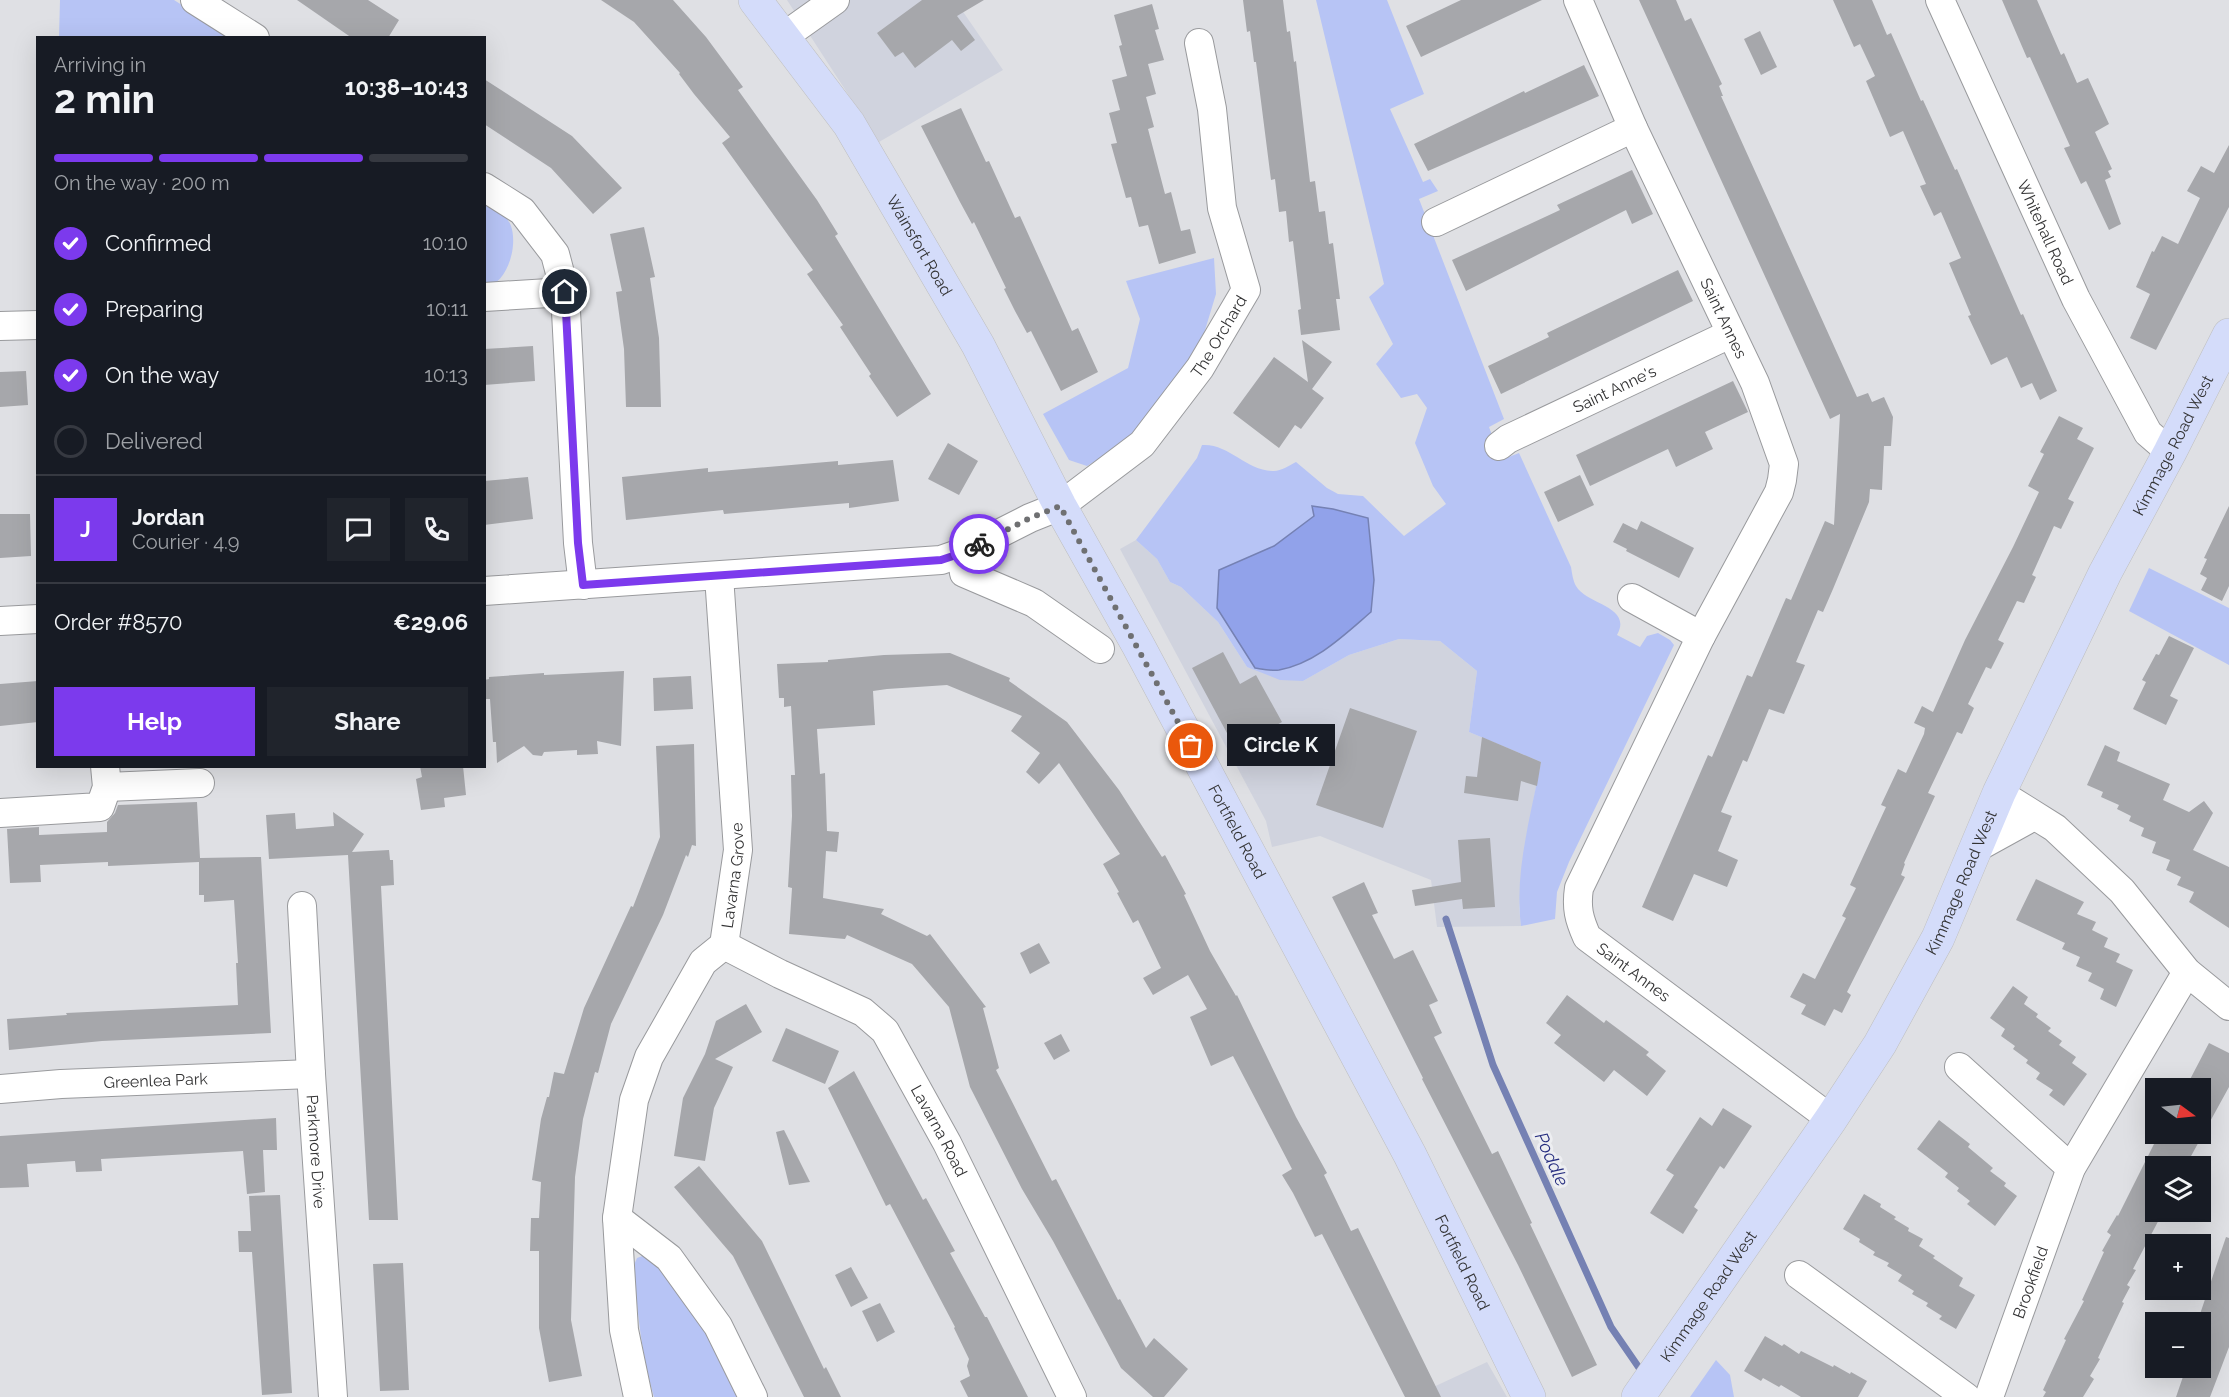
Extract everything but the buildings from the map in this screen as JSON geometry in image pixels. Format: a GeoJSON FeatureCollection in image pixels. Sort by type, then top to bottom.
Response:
{"type":"FeatureCollection","features":[{"type":"Feature","properties":{"kind":"main road","name":"Wainsfort Road"},"geometry":{"type":"LineString","coordinates":[[755,0],[849,124],[978,345],[1060,506]]}},
{"type":"Feature","properties":{"kind":"main road","name":"Kimmage Road West"},"geometry":{"type":"LineString","coordinates":[[1640,1396],[1880,1044],[1938,938],[1999,793],[2105,573],[2229,335]]}},
{"type":"Feature","properties":{"kind":"main road","name":"Fortfield Road"},"geometry":{"type":"LineString","coordinates":[[1060,506],[1138,645],[1410,1155],[1529,1397]]}},
{"type":"Feature","properties":{"kind":"street"},"geometry":{"type":"LineString","coordinates":[[195,0],[252,36]]}},
{"type":"Feature","properties":{"kind":"street"},"geometry":{"type":"LineString","coordinates":[[783,37],[835,0]]}},
{"type":"Feature","properties":{"kind":"street","name":"Saint Annes"},"geometry":{"type":"LineString","coordinates":[[1578,0],[1633,128],[1755,383],[1784,464],[1779,492],[1701,636],[1579,888],[1576,905],[1577,917],[1587,937],[1831,1119]]}},
{"type":"Feature","properties":{"kind":"street","name":"Whitehall Road"},"geometry":{"type":"LineString","coordinates":[[1940,0],[2076,299],[2148,434],[2170,452]]}},
{"type":"Feature","properties":{"kind":"street","name":"The Orchard"},"geometry":{"type":"LineString","coordinates":[[1060,506],[1142,444],[1200,368],[1246,290],[1222,208],[1212,109],[1199,44]]}},
{"type":"Feature","properties":{"kind":"street"},"geometry":{"type":"LineString","coordinates":[[1436,222],[1633,128]]}},
{"type":"Feature","properties":{"kind":"street"},"geometry":{"type":"LineString","coordinates":[[486,188],[522,211],[555,254],[565,292],[578,543],[583,585]]}},
{"type":"Feature","properties":{"kind":"street"},"geometry":{"type":"LineString","coordinates":[[486,297],[565,292]]}},
{"type":"Feature","properties":{"kind":"street"},"geometry":{"type":"LineString","coordinates":[[0,326],[36,325]]}},
{"type":"Feature","properties":{"kind":"street","name":"Saint Anne's"},"geometry":{"type":"LineString","coordinates":[[1499,446],[1518,434],[1730,334]]}},
{"type":"Feature","properties":{"kind":"street"},"geometry":{"type":"LineString","coordinates":[[486,591],[941,560],[962,553],[1030,518],[1060,506]]}},
{"type":"Feature","properties":{"kind":"street"},"geometry":{"type":"LineString","coordinates":[[962,553],[964,573],[1034,603],[1100,649]]}},
{"type":"Feature","properties":{"kind":"street","name":"Lavarna Grove"},"geometry":{"type":"LineString","coordinates":[[638,1397],[624,1330],[618,1218],[634,1100],[649,1057],[703,962],[724,945],[738,850],[719,576]]}},
{"type":"Feature","properties":{"kind":"street"},"geometry":{"type":"LineString","coordinates":[[1632,598],[1701,636]]}},
{"type":"Feature","properties":{"kind":"street"},"geometry":{"type":"LineString","coordinates":[[0,621],[36,619]]}},
{"type":"Feature","properties":{"kind":"street"},"geometry":{"type":"LineString","coordinates":[[0,813],[100,807],[106,777],[200,783]]}},
{"type":"Feature","properties":{"kind":"street"},"geometry":{"type":"LineString","coordinates":[[1999,793],[2055,828],[2122,891],[2187,972],[2229,1006]]}},
{"type":"Feature","properties":{"kind":"street"},"geometry":{"type":"LineString","coordinates":[[1976,848],[2034,816]]}},
{"type":"Feature","properties":{"kind":"street","name":"Parkmore Drive"},"geometry":{"type":"LineString","coordinates":[[302,906],[310,1074],[333,1397]]}},
{"type":"Feature","properties":{"kind":"street","name":"Lavarna Road"},"geometry":{"type":"LineString","coordinates":[[724,945],[780,974],[863,1012],[885,1030],[947,1143],[1072,1397]]}},
{"type":"Feature","properties":{"kind":"street","name":"Brookfield"},"geometry":{"type":"LineString","coordinates":[[1989,1397],[2071,1168],[2187,972]]}},
{"type":"Feature","properties":{"kind":"street"},"geometry":{"type":"LineString","coordinates":[[1959,1068],[2071,1168]]}},
{"type":"Feature","properties":{"kind":"street","name":"Greenlea Park"},"geometry":{"type":"LineString","coordinates":[[0,1089],[61,1084],[310,1074]]}},
{"type":"Feature","properties":{"kind":"street"},"geometry":{"type":"LineString","coordinates":[[618,1218],[669,1258],[718,1326],[753,1397]]}},
{"type":"Feature","properties":{"kind":"street"},"geometry":{"type":"LineString","coordinates":[[1799,1275],[1966,1397]]}},
{"type":"Feature","properties":{"kind":"shaded area"},"geometry":{"type":"Polygon","coordinates":[[[60,0],[174,0],[230,36],[59,36],[60,0]]]}},
{"type":"Feature","properties":{"kind":"shaded area"},"geometry":{"type":"Polygon","coordinates":[[[787,0],[955,0],[1003,70],[879,142],[787,0]]]}},
{"type":"Feature","properties":{"kind":"shaded area"},"geometry":{"type":"Polygon","coordinates":[[[1316,0],[1387,0],[1424,94],[1390,109],[1423,182],[1430,179],[1438,191],[1419,199],[1504,419],[1489,427],[1501,460],[1519,453],[1571,567],[1576,586],[1589,598],[1614,612],[1619,618],[1620,625],[1617,635],[1640,647],[1647,636],[1658,633],[1674,645],[1569,862],[1557,892],[1555,919],[1521,926],[1519,906],[1522,864],[1541,762],[1469,732],[1477,671],[1440,641],[1399,639],[1349,655],[1303,681],[1280,680],[1247,667],[1218,622],[1181,587],[1170,582],[1157,559],[1136,540],[1197,458],[1202,445],[1221,448],[1264,470],[1277,471],[1296,462],[1327,488],[1338,494],[1363,496],[1404,536],[1446,504],[1433,486],[1415,443],[1427,408],[1417,394],[1401,398],[1376,364],[1393,344],[1369,297],[1384,284],[1316,0]]]}},
{"type":"Feature","properties":{"kind":"shaded area"},"geometry":{"type":"Polygon","coordinates":[[[486,201],[506,217],[513,234],[509,263],[505,272],[486,288],[486,201]]]}},
{"type":"Feature","properties":{"kind":"shaded area"},"geometry":{"type":"Polygon","coordinates":[[[1214,258],[1216,294],[1202,340],[1140,434],[1087,466],[1069,460],[1043,414],[1128,368],[1140,319],[1126,281],[1214,258]]]}},
{"type":"Feature","properties":{"kind":"shaded area"},"geometry":{"type":"Polygon","coordinates":[[[1312,506],[1368,518],[1374,580],[1371,612],[1328,647],[1305,661],[1279,670],[1255,668],[1217,608],[1219,570],[1274,546],[1314,516],[1312,506]]]}},
{"type":"Feature","properties":{"kind":"shaded area"},"geometry":{"type":"Polygon","coordinates":[[[1136,540],[1157,559],[1170,582],[1181,587],[1218,622],[1247,667],[1303,681],[1349,655],[1399,639],[1440,641],[1477,671],[1469,732],[1541,762],[1525,844],[1519,907],[1521,926],[1437,927],[1431,880],[1320,836],[1272,847],[1266,821],[1120,549],[1136,540]]]}},
{"type":"Feature","properties":{"kind":"shaded area"},"geometry":{"type":"Polygon","coordinates":[[[2149,568],[2229,608],[2229,665],[2129,611],[2149,568]]]}},
{"type":"Feature","properties":{"kind":"shaded area"},"geometry":{"type":"Polygon","coordinates":[[[645,1255],[653,1259],[708,1332],[740,1397],[654,1397],[640,1331],[634,1265],[637,1258],[645,1255]]]}},
{"type":"Feature","properties":{"kind":"shaded area"},"geometry":{"type":"Polygon","coordinates":[[[1716,1360],[1730,1375],[1734,1397],[1690,1397],[1716,1360]]]}},
{"type":"Feature","properties":{"kind":"shaded area"},"geometry":{"type":"Polygon","coordinates":[[[1487,1362],[1507,1397],[1412,1397],[1487,1362]]]}},
{"type":"Feature","properties":{"kind":"waterway","name":"Poddle"},"geometry":{"type":"LineString","coordinates":[[1446,919],[1493,1065],[1611,1327],[1644,1375]]}},
{"type":"Feature","properties":{"kind":"way so far"},"geometry":{"type":"LineString","coordinates":[[979,544],[1030,518],[1060,506],[1138,645],[1191,746]]}},
{"type":"Feature","properties":{"kind":"place","name":"Circle K"},"geometry":{"type":"Point","coordinates":[1191,746]}},
{"type":"Feature","properties":{"kind":"route"},"geometry":{"type":"LineString","coordinates":[[565,292],[578,543],[583,585],[941,560],[979,544]]}}]}
